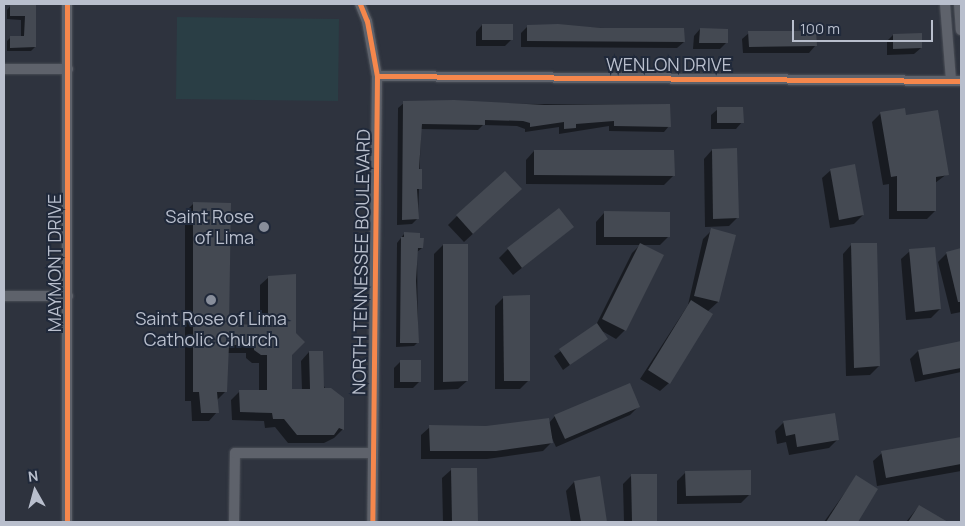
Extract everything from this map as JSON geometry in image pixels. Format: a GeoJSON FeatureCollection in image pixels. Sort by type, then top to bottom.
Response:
{"type":"FeatureCollection","features":[{"type":"Feature","properties":{"kind":"street","name":"MAYMONT DRIVE"},"geometry":{"type":"LineString","coordinates":[[67,4],[67,522]]}},
{"type":"Feature","properties":{"kind":"street","name":"NORTH TENNESSEE BOULEVARD"},"geometry":{"type":"LineString","coordinates":[[360,4],[367,21],[377,76],[372,522]]}},
{"type":"Feature","properties":{"kind":"street"},"geometry":{"type":"LineString","coordinates":[[945,4],[956,81]]}},
{"type":"Feature","properties":{"kind":"street"},"geometry":{"type":"LineString","coordinates":[[959,4],[961,30]]}},
{"type":"Feature","properties":{"kind":"street"},"geometry":{"type":"LineString","coordinates":[[4,69],[68,69]]}},
{"type":"Feature","properties":{"kind":"street","name":"WENLON DRIVE"},"geometry":{"type":"LineString","coordinates":[[377,76],[956,81]]}},
{"type":"Feature","properties":{"kind":"street"},"geometry":{"type":"LineString","coordinates":[[4,296],[68,296]]}},
{"type":"Feature","properties":{"kind":"street"},"geometry":{"type":"LineString","coordinates":[[234,522],[235,452],[372,453]]}},
{"type":"Feature","properties":{"kind":"shaded area"},"geometry":{"type":"Polygon","coordinates":[[[177,17],[339,19],[338,101],[176,99],[177,17]]]}},
{"type":"Feature","properties":{"kind":"building"},"geometry":{"type":"Polygon","coordinates":[[[10,4],[36,5],[36,47],[10,48],[10,36],[24,36],[25,16],[10,16],[10,4]]]}},
{"type":"Feature","properties":{"kind":"building"},"geometry":{"type":"Polygon","coordinates":[[[482,24],[513,24],[513,40],[482,40],[482,24]]]}},
{"type":"Feature","properties":{"kind":"building"},"geometry":{"type":"Polygon","coordinates":[[[558,24],[601,28],[684,28],[685,42],[527,41],[527,25],[558,24]]]}},
{"type":"Feature","properties":{"kind":"building"},"geometry":{"type":"Polygon","coordinates":[[[700,28],[728,29],[728,43],[699,43],[700,28]]]}},
{"type":"Feature","properties":{"kind":"building"},"geometry":{"type":"Polygon","coordinates":[[[748,31],[816,31],[817,46],[749,47],[748,31]]]}},
{"type":"Feature","properties":{"kind":"building"},"geometry":{"type":"Polygon","coordinates":[[[922,33],[922,48],[893,49],[893,34],[922,33]]]}},
{"type":"Feature","properties":{"kind":"building"},"geometry":{"type":"Polygon","coordinates":[[[454,100],[545,105],[670,104],[671,127],[614,126],[614,121],[576,124],[576,128],[564,129],[564,122],[530,127],[530,123],[523,121],[485,120],[485,125],[422,124],[419,169],[422,169],[422,189],[417,189],[419,219],[402,220],[403,101],[454,100]]]}},
{"type":"Feature","properties":{"kind":"building"},"geometry":{"type":"Polygon","coordinates":[[[717,107],[743,107],[744,123],[717,123],[717,107]]]}},
{"type":"Feature","properties":{"kind":"building"},"geometry":{"type":"Polygon","coordinates":[[[905,108],[906,115],[938,110],[949,175],[936,177],[936,211],[897,211],[897,176],[891,177],[880,112],[905,108]]]}},
{"type":"Feature","properties":{"kind":"building"},"geometry":{"type":"Polygon","coordinates":[[[737,148],[739,218],[713,219],[712,149],[737,148]]]}},
{"type":"Feature","properties":{"kind":"building"},"geometry":{"type":"Polygon","coordinates":[[[534,150],[674,150],[675,176],[534,175],[534,150]]]}},
{"type":"Feature","properties":{"kind":"building"},"geometry":{"type":"Polygon","coordinates":[[[855,164],[864,215],[839,220],[830,169],[855,164]]]}},
{"type":"Feature","properties":{"kind":"building"},"geometry":{"type":"Polygon","coordinates":[[[505,171],[522,189],[473,234],[456,215],[505,171]]]}},
{"type":"Feature","properties":{"kind":"building","name":"Saint Rose of Lima Catholic Church"},"geometry":{"type":"Polygon","coordinates":[[[193,202],[231,203],[229,324],[268,325],[268,276],[296,274],[296,333],[305,342],[292,355],[292,389],[310,389],[309,351],[323,351],[324,388],[331,388],[344,398],[344,430],[339,428],[334,435],[297,435],[284,419],[273,419],[272,413],[240,412],[239,390],[267,390],[267,355],[261,355],[254,350],[254,345],[229,345],[227,392],[217,392],[219,413],[201,413],[199,392],[193,392],[193,202]]]}},
{"type":"Feature","properties":{"kind":"building"},"geometry":{"type":"Polygon","coordinates":[[[559,208],[574,227],[522,268],[507,248],[559,208]]]}},
{"type":"Feature","properties":{"kind":"building"},"geometry":{"type":"Polygon","coordinates":[[[604,211],[670,212],[670,237],[604,237],[604,211]]]}},
{"type":"Feature","properties":{"kind":"building"},"geometry":{"type":"Polygon","coordinates":[[[711,228],[736,235],[719,302],[694,296],[711,228]]]}},
{"type":"Feature","properties":{"kind":"building"},"geometry":{"type":"Polygon","coordinates":[[[404,232],[420,233],[420,238],[424,238],[423,248],[418,248],[416,281],[419,343],[400,343],[401,237],[404,237],[404,232]]]}},
{"type":"Feature","properties":{"kind":"building"},"geometry":{"type":"Polygon","coordinates":[[[640,243],[664,255],[626,331],[602,319],[640,243]]]}},
{"type":"Feature","properties":{"kind":"building"},"geometry":{"type":"Polygon","coordinates":[[[851,243],[877,243],[880,366],[854,368],[851,243]]]}},
{"type":"Feature","properties":{"kind":"building"},"geometry":{"type":"Polygon","coordinates":[[[443,244],[468,244],[468,381],[443,382],[443,244]]]}},
{"type":"Feature","properties":{"kind":"building"},"geometry":{"type":"Polygon","coordinates":[[[935,247],[941,309],[915,312],[909,249],[935,247]]]}},
{"type":"Feature","properties":{"kind":"building"},"geometry":{"type":"Polygon","coordinates":[[[961,248],[961,302],[958,302],[946,252],[961,248]]]}},
{"type":"Feature","properties":{"kind":"building"},"geometry":{"type":"Polygon","coordinates":[[[530,295],[530,381],[504,381],[503,296],[530,295]]]}},
{"type":"Feature","properties":{"kind":"building"},"geometry":{"type":"Polygon","coordinates":[[[691,300],[713,314],[670,384],[648,370],[691,300]]]}},
{"type":"Feature","properties":{"kind":"building"},"geometry":{"type":"Polygon","coordinates":[[[597,323],[608,339],[570,365],[559,349],[597,323]]]}},
{"type":"Feature","properties":{"kind":"building"},"geometry":{"type":"Polygon","coordinates":[[[961,341],[961,368],[923,375],[918,350],[961,341]]]}},
{"type":"Feature","properties":{"kind":"building"},"geometry":{"type":"Polygon","coordinates":[[[400,360],[421,360],[421,382],[400,382],[400,360]]]}},
{"type":"Feature","properties":{"kind":"building"},"geometry":{"type":"Polygon","coordinates":[[[630,383],[640,407],[565,439],[554,415],[630,383]]]}},
{"type":"Feature","properties":{"kind":"building"},"geometry":{"type":"Polygon","coordinates":[[[835,413],[839,440],[797,447],[795,434],[786,436],[783,421],[835,413]]]}},
{"type":"Feature","properties":{"kind":"building"},"geometry":{"type":"Polygon","coordinates":[[[549,418],[553,443],[496,451],[430,451],[429,425],[486,426],[549,418]]]}},
{"type":"Feature","properties":{"kind":"building"},"geometry":{"type":"Polygon","coordinates":[[[961,437],[961,464],[886,478],[881,451],[961,437]]]}},
{"type":"Feature","properties":{"kind":"building"},"geometry":{"type":"Polygon","coordinates":[[[451,468],[477,468],[478,522],[452,522],[451,468]]]}},
{"type":"Feature","properties":{"kind":"building"},"geometry":{"type":"Polygon","coordinates":[[[751,470],[751,495],[686,496],[685,471],[751,470]]]}},
{"type":"Feature","properties":{"kind":"building"},"geometry":{"type":"Polygon","coordinates":[[[631,474],[657,474],[657,522],[632,522],[631,474]]]}},
{"type":"Feature","properties":{"kind":"building"},"geometry":{"type":"Polygon","coordinates":[[[856,475],[878,489],[858,522],[826,522],[856,475]]]}},
{"type":"Feature","properties":{"kind":"building"},"geometry":{"type":"Polygon","coordinates":[[[600,476],[607,522],[581,522],[574,481],[600,476]]]}},
{"type":"Feature","properties":{"kind":"building"},"geometry":{"type":"Polygon","coordinates":[[[919,505],[948,522],[908,522],[919,505]]]}},
{"type":"Feature","properties":{"kind":"cycle path"},"geometry":{"type":"LineString","coordinates":[[67,4],[67,522]]}},
{"type":"Feature","properties":{"kind":"cycle path"},"geometry":{"type":"LineString","coordinates":[[360,4],[367,21],[377,76],[372,522]]}},
{"type":"Feature","properties":{"kind":"cycle path"},"geometry":{"type":"LineString","coordinates":[[377,76],[961,81]]}},
{"type":"Feature","properties":{"kind":"place","name":"Saint Rose of Lima"},"geometry":{"type":"Point","coordinates":[264,227]}},
{"type":"Feature","properties":{"kind":"place","name":"Saint Rose of Lima Catholic Church"},"geometry":{"type":"Point","coordinates":[211,300]}}]}
